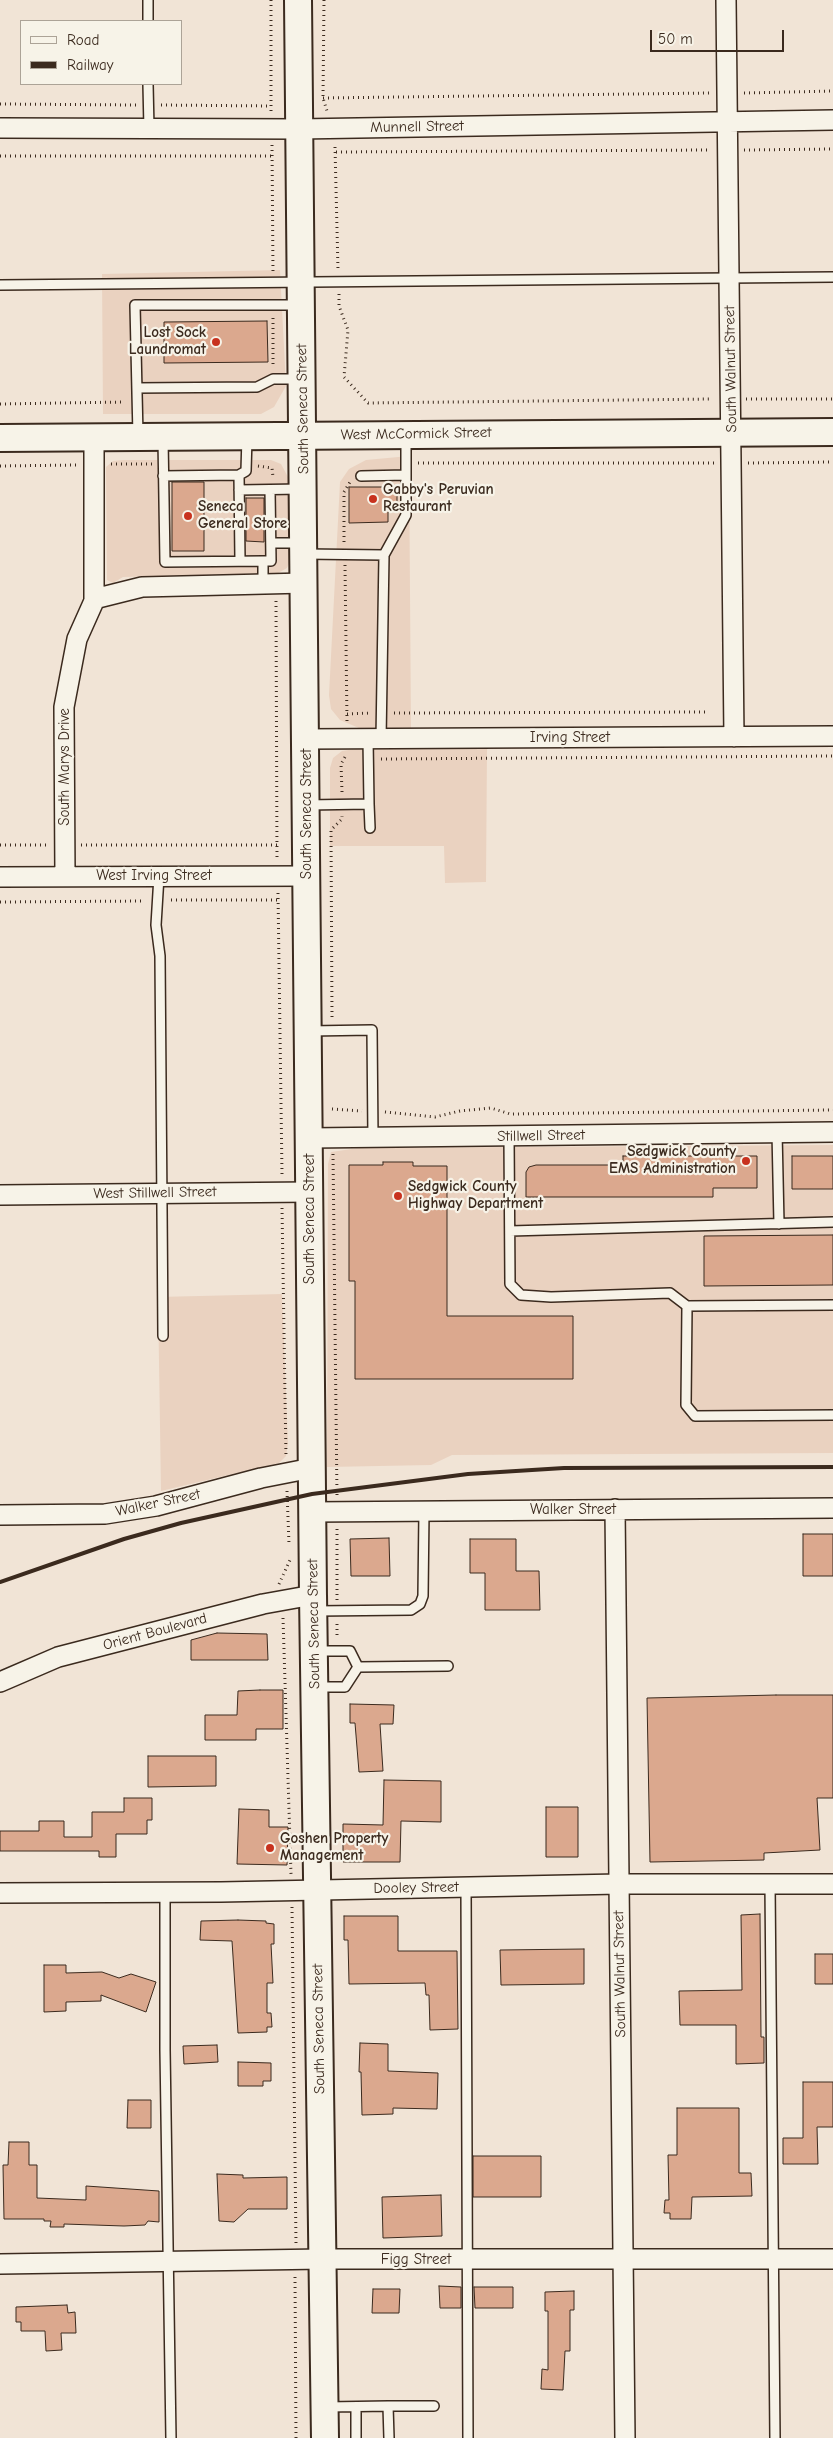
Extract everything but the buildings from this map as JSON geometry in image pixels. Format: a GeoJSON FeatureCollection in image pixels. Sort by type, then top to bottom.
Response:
{"type":"FeatureCollection","features":[{"type":"Feature","properties":{"kind":"street","name":"South Seneca Street"},"geometry":{"type":"LineString","coordinates":[[298,0],[308,876],[320,1031],[321,1138],[310,1192],[312,1468],[325,1511],[321,1605],[326,1651],[314,1687],[325,2438]]}},
{"type":"Feature","properties":{"kind":"street","name":"South Walnut Street"},"geometry":{"type":"LineString","coordinates":[[726,0],[734,737]]}},
{"type":"Feature","properties":{"kind":"street","name":"Munnell Street"},"geometry":{"type":"LineString","coordinates":[[0,128],[331,129],[833,120]]}},
{"type":"Feature","properties":{"kind":"street","name":"West McCormick Street"},"geometry":{"type":"LineString","coordinates":[[0,438],[833,432]]}},
{"type":"Feature","properties":{"kind":"street","name":"South Marys Drive"},"geometry":{"type":"LineString","coordinates":[[65,877],[64,707],[77,639],[94,601],[94,437]]}},
{"type":"Feature","properties":{"kind":"street"},"geometry":{"type":"LineString","coordinates":[[94,601],[98,598],[142,586],[305,583]]}},
{"type":"Feature","properties":{"kind":"street","name":"Irving Street"},"geometry":{"type":"LineString","coordinates":[[306,739],[833,736]]}},
{"type":"Feature","properties":{"kind":"street","name":"West Irving Street"},"geometry":{"type":"LineString","coordinates":[[0,877],[308,876]]}},
{"type":"Feature","properties":{"kind":"street","name":"Stillwell Street"},"geometry":{"type":"LineString","coordinates":[[321,1138],[833,1132]]}},
{"type":"Feature","properties":{"kind":"street","name":"West Stillwell Street"},"geometry":{"type":"LineString","coordinates":[[0,1195],[310,1192]]}},
{"type":"Feature","properties":{"kind":"street","name":"Walker Street"},"geometry":{"type":"LineString","coordinates":[[0,1515],[105,1514],[156,1506],[312,1468]]}},
{"type":"Feature","properties":{"kind":"street","name":"Walker Street"},"geometry":{"type":"LineString","coordinates":[[325,1511],[833,1508]]}},
{"type":"Feature","properties":{"kind":"street","name":"South Walnut Street"},"geometry":{"type":"LineString","coordinates":[[615,1509],[625,2438]]}},
{"type":"Feature","properties":{"kind":"street","name":"Orient Boulevard"},"geometry":{"type":"LineString","coordinates":[[0,1682],[58,1658],[281,1600],[321,1605]]}},
{"type":"Feature","properties":{"kind":"street","name":"Dooley Street"},"geometry":{"type":"LineString","coordinates":[[0,1893],[291,1891],[619,1884],[833,1884]]}},
{"type":"Feature","properties":{"kind":"street","name":"Figg Street"},"geometry":{"type":"LineString","coordinates":[[0,2264],[322,2259],[833,2259]]}},
{"type":"Feature","properties":{"kind":"lane"},"geometry":{"type":"LineString","coordinates":[[148,0],[148,20]]}},
{"type":"Feature","properties":{"kind":"lane"},"geometry":{"type":"LineString","coordinates":[[148,85],[149,129]]}},
{"type":"Feature","properties":{"kind":"lane"},"geometry":{"type":"LineString","coordinates":[[272,490],[271,561],[165,562],[163,464],[150,436],[137,388],[135,305],[301,293],[339,281],[833,277]]}},
{"type":"Feature","properties":{"kind":"lane"},"geometry":{"type":"LineString","coordinates":[[0,285],[301,293]]}},
{"type":"Feature","properties":{"kind":"lane"},"geometry":{"type":"LineString","coordinates":[[137,388],[258,388],[273,379],[302,379]]}},
{"type":"Feature","properties":{"kind":"lane"},"geometry":{"type":"LineString","coordinates":[[370,828],[368,759],[381,713],[384,555],[406,515],[406,434]]}},
{"type":"Feature","properties":{"kind":"lane"},"geometry":{"type":"LineString","coordinates":[[163,476],[239,475],[246,471],[247,436]]}},
{"type":"Feature","properties":{"kind":"lane"},"geometry":{"type":"LineString","coordinates":[[239,475],[240,561]]}},
{"type":"Feature","properties":{"kind":"lane"},"geometry":{"type":"LineString","coordinates":[[357,477],[406,475]]}},
{"type":"Feature","properties":{"kind":"lane"},"geometry":{"type":"LineString","coordinates":[[239,490],[304,489]]}},
{"type":"Feature","properties":{"kind":"lane"},"geometry":{"type":"LineString","coordinates":[[271,543],[344,554],[384,555]]}},
{"type":"Feature","properties":{"kind":"lane"},"geometry":{"type":"LineString","coordinates":[[263,561],[270,583]]}},
{"type":"Feature","properties":{"kind":"lane"},"geometry":{"type":"LineString","coordinates":[[307,805],[369,804]]}},
{"type":"Feature","properties":{"kind":"lane"},"geometry":{"type":"LineString","coordinates":[[159,876],[156,924],[160,956],[163,1336]]}},
{"type":"Feature","properties":{"kind":"lane"},"geometry":{"type":"LineString","coordinates":[[320,1031],[372,1030],[373,1138]]}},
{"type":"Feature","properties":{"kind":"lane"},"geometry":{"type":"LineString","coordinates":[[777,1132],[780,1224]]}},
{"type":"Feature","properties":{"kind":"lane"},"geometry":{"type":"LineString","coordinates":[[509,1137],[510,1284],[521,1295],[670,1293],[687,1306],[833,1305]]}},
{"type":"Feature","properties":{"kind":"lane"},"geometry":{"type":"LineString","coordinates":[[510,1231],[833,1222]]}},
{"type":"Feature","properties":{"kind":"lane"},"geometry":{"type":"LineString","coordinates":[[687,1306],[686,1405],[695,1416],[833,1415]]}},
{"type":"Feature","properties":{"kind":"lane"},"geometry":{"type":"LineString","coordinates":[[321,1605],[411,1610],[420,1604],[423,1596],[424,1511]]}},
{"type":"Feature","properties":{"kind":"lane"},"geometry":{"type":"LineString","coordinates":[[326,1651],[350,1651],[358,1667]]}},
{"type":"Feature","properties":{"kind":"lane"},"geometry":{"type":"LineString","coordinates":[[358,1667],[448,1666]]}},
{"type":"Feature","properties":{"kind":"lane"},"geometry":{"type":"LineString","coordinates":[[314,1687],[344,1687],[358,1667]]}},
{"type":"Feature","properties":{"kind":"lane"},"geometry":{"type":"LineString","coordinates":[[770,1884],[774,2438]]}},
{"type":"Feature","properties":{"kind":"lane"},"geometry":{"type":"LineString","coordinates":[[466,1887],[468,2438]]}},
{"type":"Feature","properties":{"kind":"lane"},"geometry":{"type":"LineString","coordinates":[[166,1892],[171,2438]]}},
{"type":"Feature","properties":{"kind":"lane"},"geometry":{"type":"LineString","coordinates":[[388,2406],[389,2438]]}},
{"type":"Feature","properties":{"kind":"lane"},"geometry":{"type":"LineString","coordinates":[[325,2407],[434,2406]]}},
{"type":"Feature","properties":{"kind":"lane"},"geometry":{"type":"LineString","coordinates":[[356,2407],[356,2438]]}},
{"type":"Feature","properties":{"kind":"path"},"geometry":{"type":"LineString","coordinates":[[324,0],[324,98],[336,152],[339,306],[348,330],[344,377],[368,403],[731,399],[833,400]]}},
{"type":"Feature","properties":{"kind":"path"},"geometry":{"type":"LineString","coordinates":[[324,98],[833,92]]}},
{"type":"Feature","properties":{"kind":"path"},"geometry":{"type":"LineString","coordinates":[[336,152],[833,149]]}},
{"type":"Feature","properties":{"kind":"path"},"geometry":{"type":"LineString","coordinates":[[0,156],[272,156]]}},
{"type":"Feature","properties":{"kind":"path"},"geometry":{"type":"LineString","coordinates":[[406,463],[833,462]]}},
{"type":"Feature","properties":{"kind":"path"},"geometry":{"type":"LineString","coordinates":[[0,466],[163,464]]}},
{"type":"Feature","properties":{"kind":"path"},"geometry":{"type":"LineString","coordinates":[[246,465],[272,468],[272,490]]}},
{"type":"Feature","properties":{"kind":"path"},"geometry":{"type":"LineString","coordinates":[[320,1031],[331,830],[342,819],[341,764],[348,754],[344,492],[357,477]]}},
{"type":"Feature","properties":{"kind":"path"},"geometry":{"type":"LineString","coordinates":[[270,583],[278,876],[286,1473],[290,1560],[279,1583],[285,1635],[297,2182],[296,2438]]}},
{"type":"Feature","properties":{"kind":"path"},"geometry":{"type":"LineString","coordinates":[[347,714],[709,712]]}},
{"type":"Feature","properties":{"kind":"path"},"geometry":{"type":"LineString","coordinates":[[344,759],[833,756]]}},
{"type":"Feature","properties":{"kind":"path"},"geometry":{"type":"LineString","coordinates":[[0,845],[277,845]]}},
{"type":"Feature","properties":{"kind":"path"},"geometry":{"type":"LineString","coordinates":[[0,902],[278,900]]}},
{"type":"Feature","properties":{"kind":"path"},"geometry":{"type":"LineString","coordinates":[[326,1651],[321,1605],[325,1511],[321,1138],[332,1109],[332,1102]]}},
{"type":"Feature","properties":{"kind":"path"},"geometry":{"type":"LineString","coordinates":[[332,1109],[435,1117],[460,1111],[491,1108],[510,1114],[833,1110]]}},
{"type":"Feature","properties":{"kind":"shaded area"},"geometry":{"type":"Polygon","coordinates":[[[280,270],[286,386],[274,407],[261,414],[103,414],[102,274],[280,270]]]}},
{"type":"Feature","properties":{"kind":"shaded area"},"geometry":{"type":"Polygon","coordinates":[[[409,456],[411,728],[359,728],[340,720],[331,709],[329,695],[340,482],[349,469],[366,460],[409,456]]]}},
{"type":"Feature","properties":{"kind":"shaded area"},"geometry":{"type":"Polygon","coordinates":[[[271,460],[281,464],[288,477],[291,496],[290,561],[287,568],[278,573],[123,577],[113,583],[107,580],[106,467],[113,461],[271,460]]]}},
{"type":"Feature","properties":{"kind":"shaded area"},"geometry":{"type":"Polygon","coordinates":[[[355,749],[487,749],[486,882],[445,883],[444,846],[330,846],[330,768],[333,758],[342,751],[355,749]]]}},
{"type":"Feature","properties":{"kind":"shaded area"},"geometry":{"type":"Polygon","coordinates":[[[833,1145],[833,1453],[452,1455],[431,1465],[327,1467],[328,1164],[331,1152],[359,1148],[833,1145]]]}},
{"type":"Feature","properties":{"kind":"shaded area"},"geometry":{"type":"Polygon","coordinates":[[[282,1294],[288,1443],[286,1456],[279,1463],[161,1491],[158,1297],[282,1294]]]}},
{"type":"Feature","properties":{"kind":"railway"},"geometry":{"type":"LineString","coordinates":[[0,1582],[124,1539],[181,1523],[312,1494],[468,1474],[564,1468],[833,1467]]}},
{"type":"Feature","properties":{"kind":"place","name":"Lost Sock Laundromat"},"geometry":{"type":"Point","coordinates":[216,342]}},
{"type":"Feature","properties":{"kind":"place","name":"Gabby's Peruvian Restaurant"},"geometry":{"type":"Point","coordinates":[373,499]}},
{"type":"Feature","properties":{"kind":"place","name":"Seneca General Store"},"geometry":{"type":"Point","coordinates":[188,516]}},
{"type":"Feature","properties":{"kind":"place","name":"Sedgwick County EMS Administration"},"geometry":{"type":"Point","coordinates":[746,1161]}},
{"type":"Feature","properties":{"kind":"place","name":"Sedgwick County Highway Department"},"geometry":{"type":"Point","coordinates":[398,1196]}},
{"type":"Feature","properties":{"kind":"place","name":"Goshen Property Management"},"geometry":{"type":"Point","coordinates":[270,1848]}}]}
